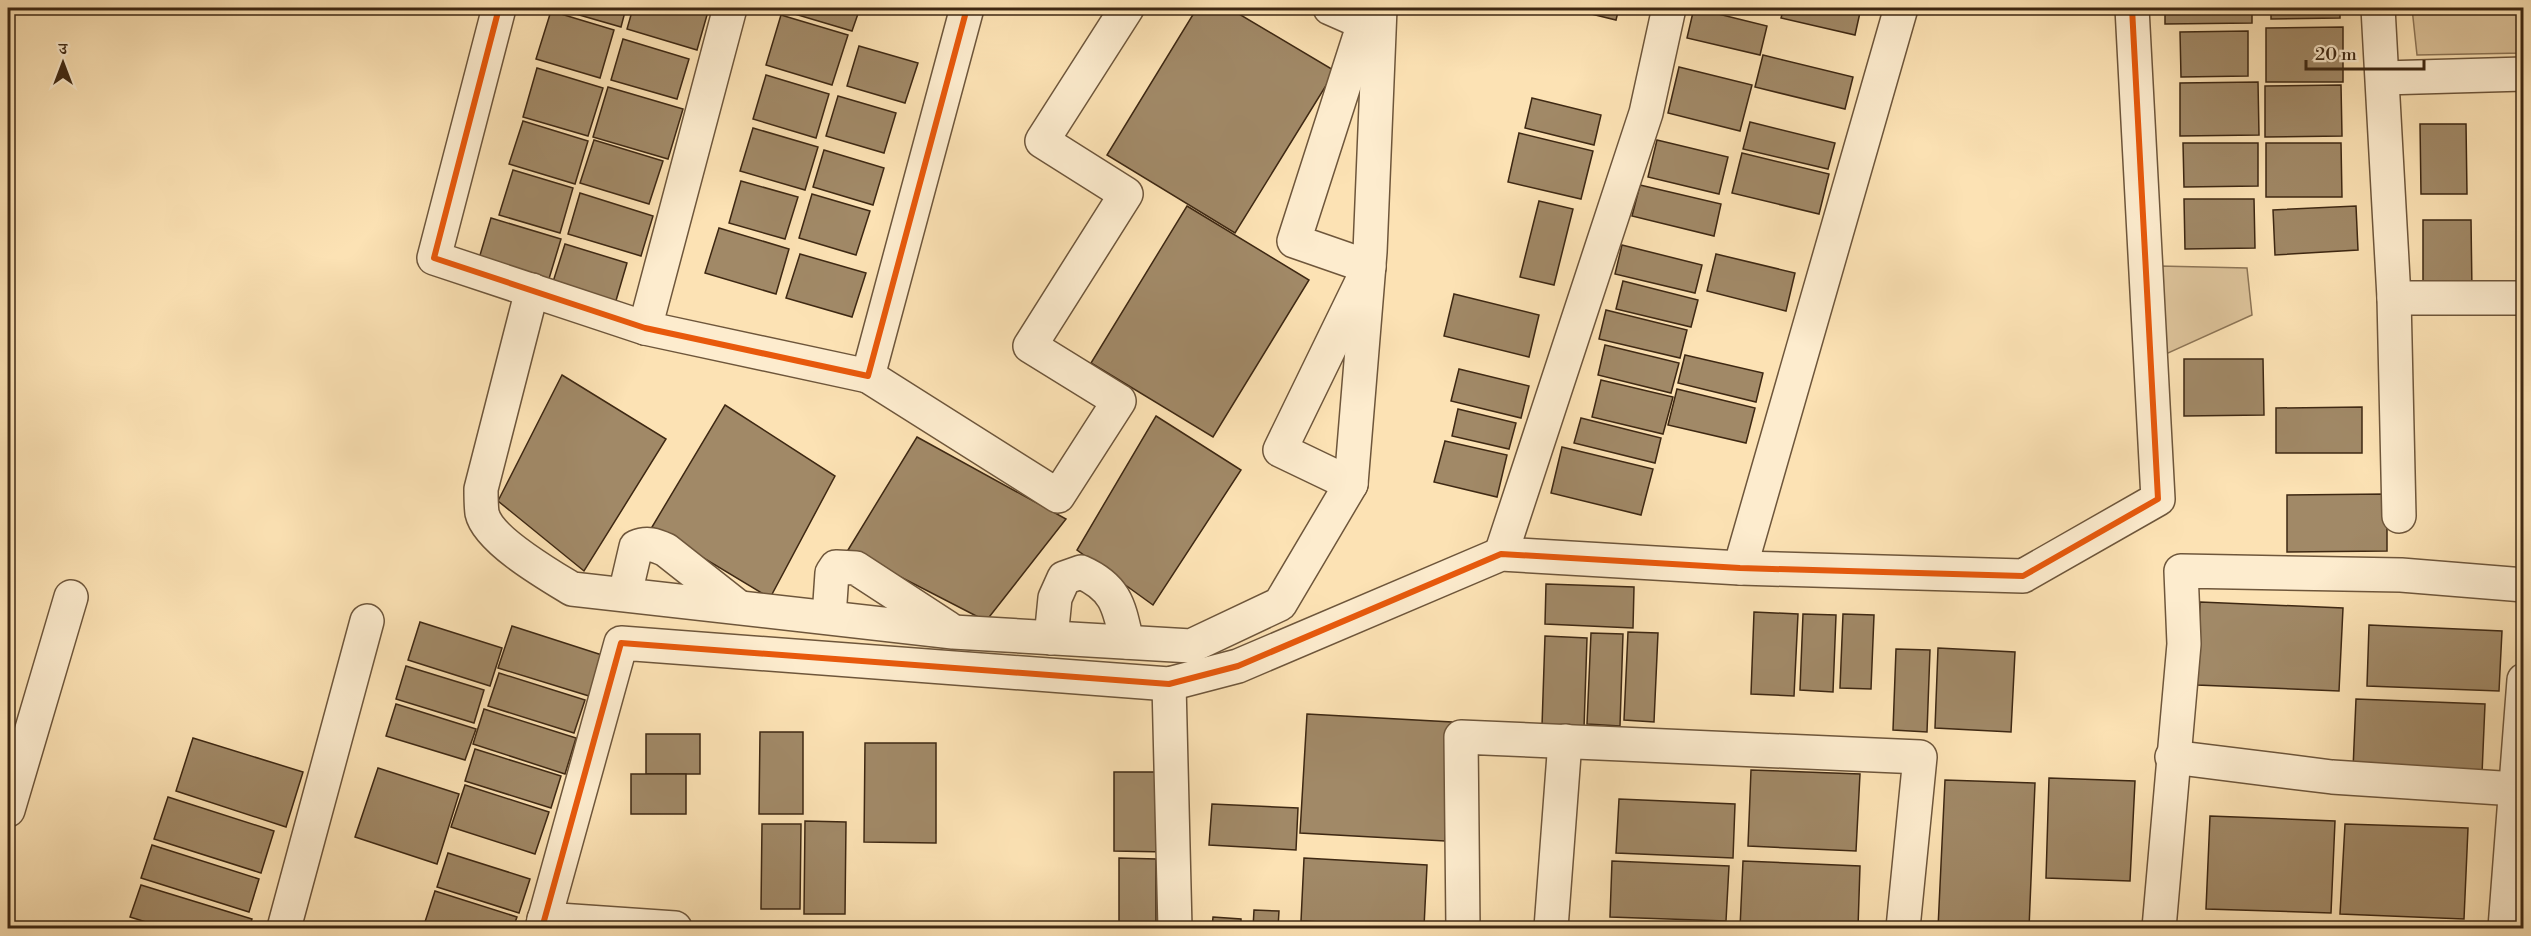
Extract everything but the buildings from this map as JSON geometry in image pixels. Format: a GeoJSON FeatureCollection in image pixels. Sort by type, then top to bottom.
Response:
{"type":"FeatureCollection","features":[{"type":"Feature","properties":{"kind":"street"},"geometry":{"type":"LineString","coordinates":[[499,8],[434,258],[645,328],[868,376],[1058,496],[1119,401],[1030,346],[1126,194],[1042,141],[1127,8]]}},
{"type":"Feature","properties":{"kind":"street"},"geometry":{"type":"LineString","coordinates":[[645,328],[730,8]]}},
{"type":"Feature","properties":{"kind":"street"},"geometry":{"type":"LineString","coordinates":[[868,376],[967,8]]}},
{"type":"Feature","properties":{"kind":"street"},"geometry":{"type":"LineString","coordinates":[[1330,8],[1375,18]]}},
{"type":"Feature","properties":{"kind":"street"},"geometry":{"type":"LineString","coordinates":[[1501,554],[1646,113],[1670,8]]}},
{"type":"Feature","properties":{"kind":"street"},"geometry":{"type":"LineString","coordinates":[[1740,568],[1902,8]]}},
{"type":"Feature","properties":{"kind":"street"},"geometry":{"type":"LineString","coordinates":[[675,928],[543,924],[621,643],[1169,684],[1238,666],[1501,554],[1740,568],[2023,576],[2158,499],[2132,8]]}},
{"type":"Feature","properties":{"kind":"street"},"geometry":{"type":"LineString","coordinates":[[2378,8],[2394,298],[2399,516]]}},
{"type":"Feature","properties":{"kind":"street"},"geometry":{"type":"LineString","coordinates":[[532,291],[481,489],[482,515],[505,544],[537,569],[572,588],[953,632],[1191,646],[1280,604],[1351,484],[1369,267],[1375,18]]}},
{"type":"Feature","properties":{"kind":"street"},"geometry":{"type":"LineString","coordinates":[[1369,267],[1294,241],[1375,18]]}},
{"type":"Feature","properties":{"kind":"street"},"geometry":{"type":"LineString","coordinates":[[2383,78],[2523,74]]}},
{"type":"Feature","properties":{"kind":"street"},"geometry":{"type":"LineString","coordinates":[[1351,484],[1280,450],[1369,267]]}},
{"type":"Feature","properties":{"kind":"street"},"geometry":{"type":"LineString","coordinates":[[2394,298],[2523,298]]}},
{"type":"Feature","properties":{"kind":"street"},"geometry":{"type":"LineString","coordinates":[[625,594],[636,547],[643,544],[655,544],[666,550],[737,606]]}},
{"type":"Feature","properties":{"kind":"street"},"geometry":{"type":"LineString","coordinates":[[829,617],[832,573],[836,567],[844,566],[856,568],[953,632]]}},
{"type":"Feature","properties":{"kind":"street"},"geometry":{"type":"LineString","coordinates":[[1051,638],[1055,598],[1064,578],[1081,572],[1098,580],[1115,597],[1127,642]]}},
{"type":"Feature","properties":{"kind":"street"},"geometry":{"type":"LineString","coordinates":[[2159,928],[2172,757],[2184,644],[2181,572],[2401,575],[2523,585]]}},
{"type":"Feature","properties":{"kind":"street"},"geometry":{"type":"LineString","coordinates":[[8,810],[71,597]]}},
{"type":"Feature","properties":{"kind":"street"},"geometry":{"type":"LineString","coordinates":[[284,928],[367,621]]}},
{"type":"Feature","properties":{"kind":"street"},"geometry":{"type":"LineString","coordinates":[[1231,627],[1238,666]]}},
{"type":"Feature","properties":{"kind":"street"},"geometry":{"type":"LineString","coordinates":[[2505,928],[2523,680]]}},
{"type":"Feature","properties":{"kind":"street"},"geometry":{"type":"LineString","coordinates":[[1169,684],[1175,928]]}},
{"type":"Feature","properties":{"kind":"street"},"geometry":{"type":"LineString","coordinates":[[1463,928],[1461,737],[1920,757],[1903,928]]}},
{"type":"Feature","properties":{"kind":"street"},"geometry":{"type":"LineString","coordinates":[[1551,928],[1565,741]]}},
{"type":"Feature","properties":{"kind":"street"},"geometry":{"type":"LineString","coordinates":[[2172,757],[2332,777],[2516,789]]}},
{"type":"Feature","properties":{"kind":"shaded area"},"geometry":{"type":"Polygon","coordinates":[[[2412,8],[2523,8],[2523,53],[2417,55],[2412,8]]]}},
{"type":"Feature","properties":{"kind":"shaded area"},"geometry":{"type":"Polygon","coordinates":[[[2159,266],[2247,268],[2252,315],[2166,354],[2159,266]]]}},
{"type":"Feature","properties":{"kind":"cycle path"},"geometry":{"type":"LineString","coordinates":[[499,8],[434,258],[645,328],[868,376],[967,8]]}},
{"type":"Feature","properties":{"kind":"cycle path"},"geometry":{"type":"LineString","coordinates":[[542,928],[621,643],[1169,684],[1238,666],[1501,554],[1740,568],[2023,576],[2158,499],[2132,8]]}}]}
